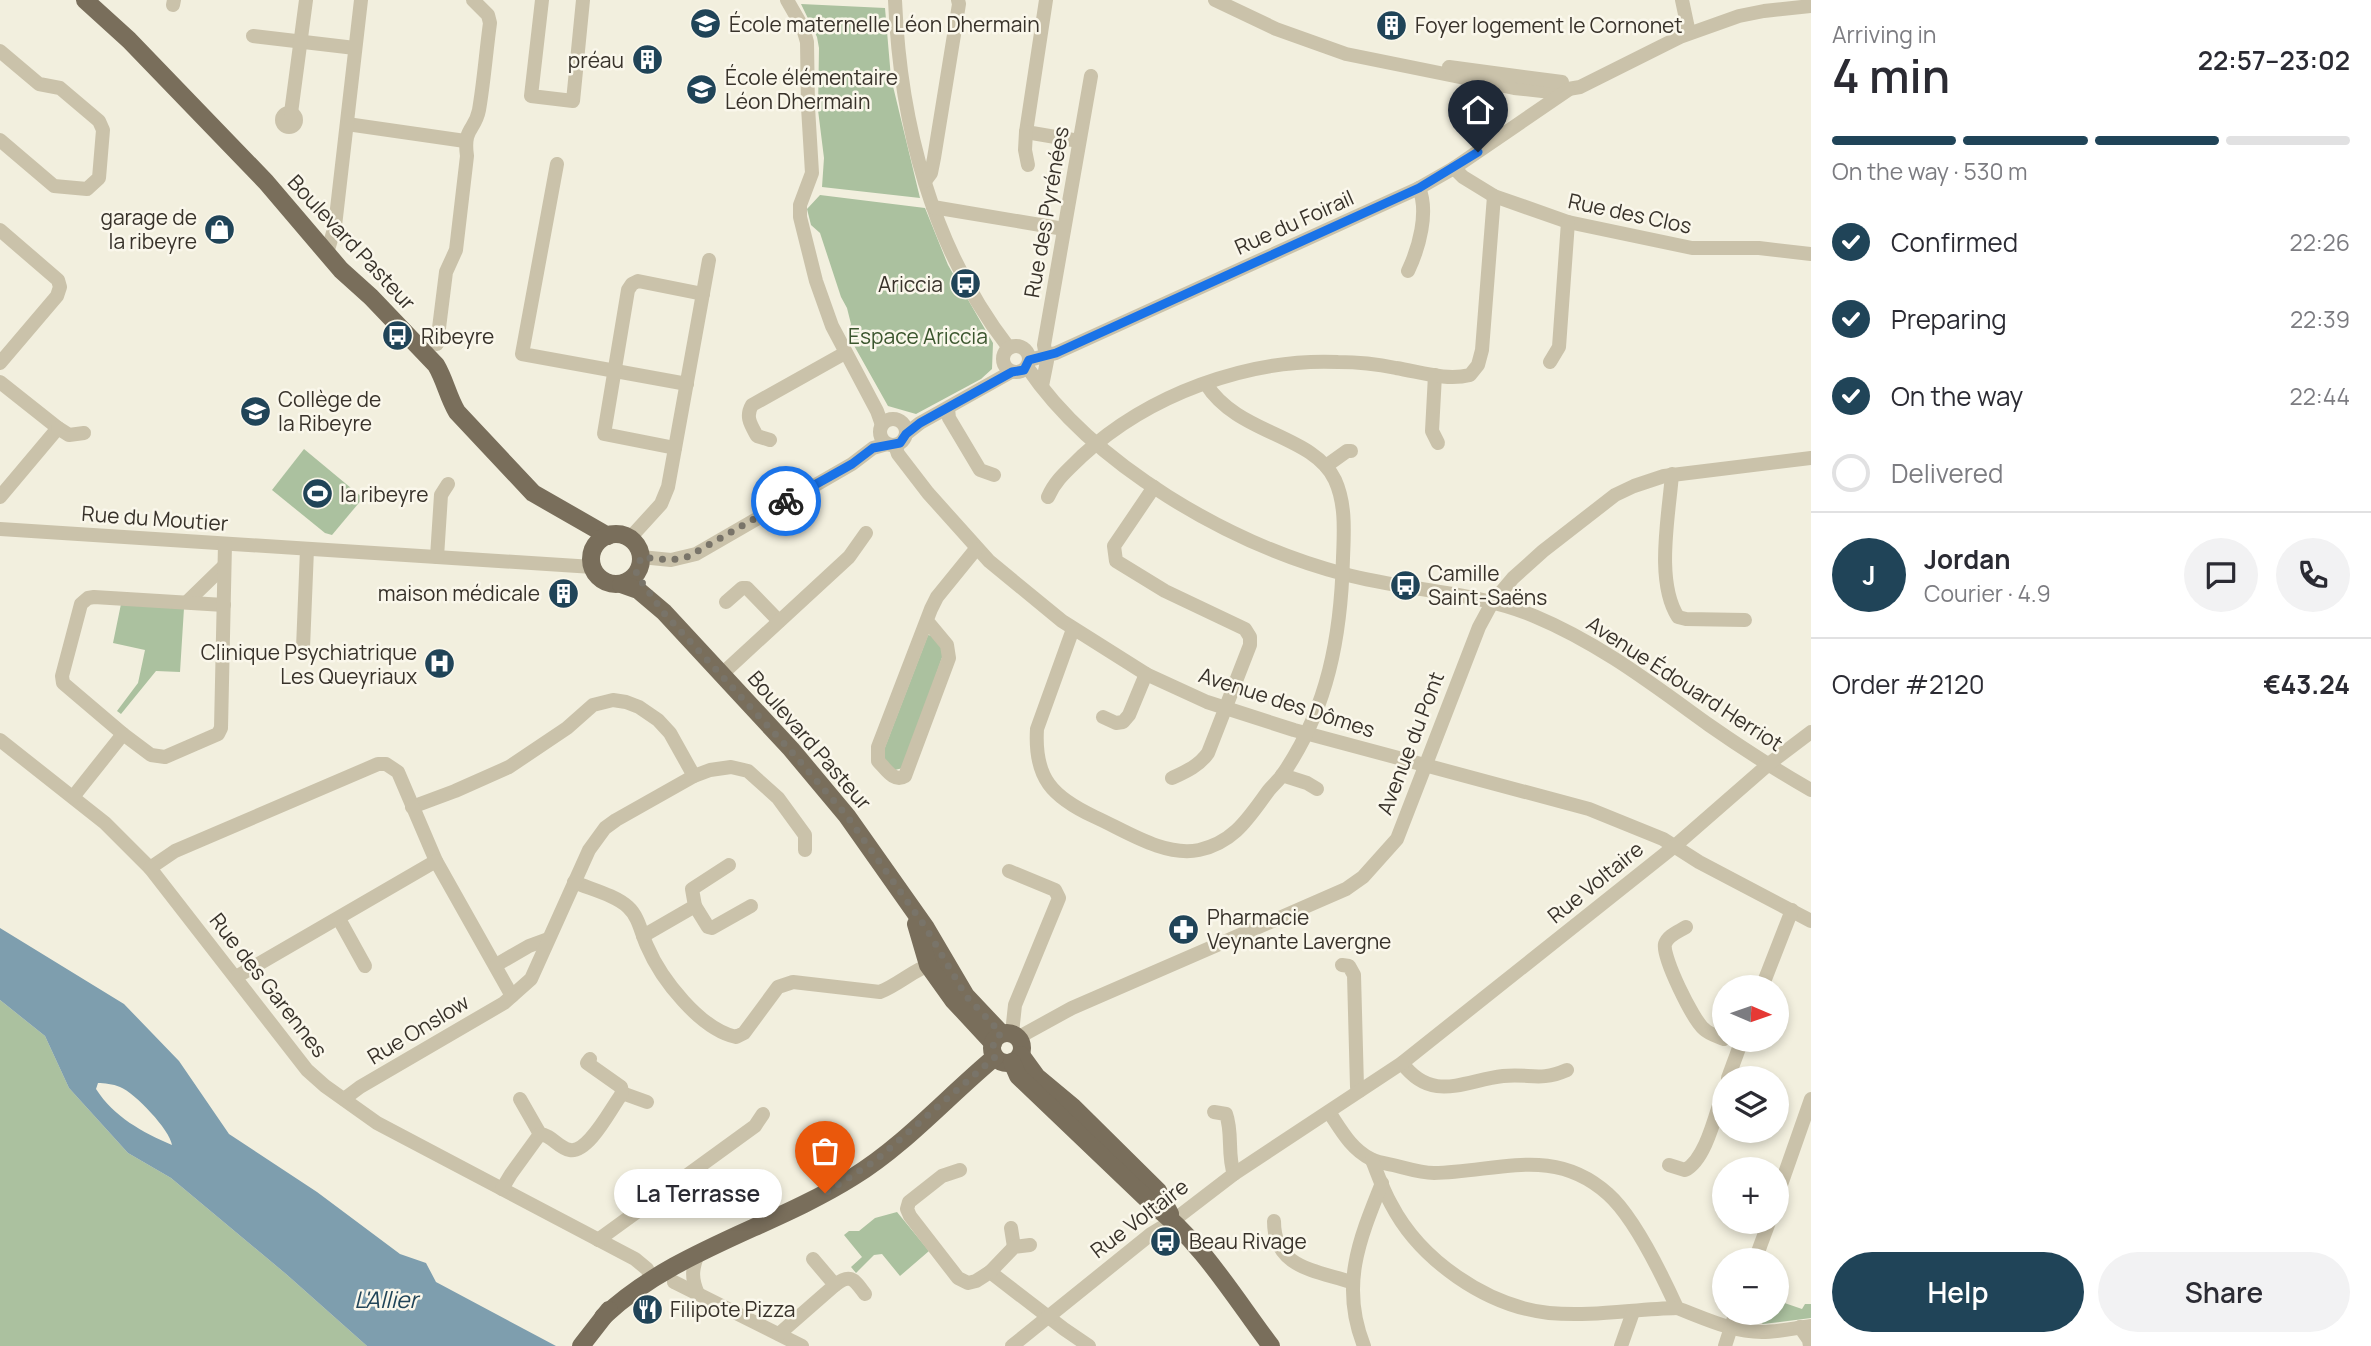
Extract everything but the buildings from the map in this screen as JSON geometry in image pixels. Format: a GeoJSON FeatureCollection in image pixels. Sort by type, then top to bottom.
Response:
{"type":"FeatureCollection","features":[{"type":"Feature","properties":{"kind":"main road","name":"Boulevard Pasteur"},"geometry":{"type":"LineString","coordinates":[[85,0],[145,56],[266,182],[341,270],[371,297],[436,365],[446,384],[450,401],[533,493],[575,516],[601,541]]}},
{"type":"Feature","properties":{"kind":"main road"},"geometry":{"type":"LineString","coordinates":[[623,535],[630,538],[635,543],[633,572],[614,584],[601,579],[591,560],[601,541],[623,535]]}},
{"type":"Feature","properties":{"kind":"main road","name":"Boulevard Pasteur"},"geometry":{"type":"LineString","coordinates":[[633,572],[638,590],[663,612],[722,674],[847,816],[885,866],[911,908],[953,1000],[1073,1107],[1158,1191],[1174,1220],[1271,1346]]}},
{"type":"Feature","properties":{"kind":"main road","name":"Avenue du Pont"},"geometry":{"type":"LineString","coordinates":[[603,1317],[623,1298],[690,1258],[853,1177],[901,1140],[1007,1046]]}},
{"type":"Feature","properties":{"kind":"main road","name":"Avenue du Pont"},"geometry":{"type":"LineString","coordinates":[[603,1317],[649,1273],[690,1258]]}},
{"type":"Feature","properties":{"kind":"main road"},"geometry":{"type":"LineString","coordinates":[[582,1346],[603,1317]]}},
{"type":"Feature","properties":{"kind":"street"},"geometry":{"type":"LineString","coordinates":[[291,113],[306,0]]}},
{"type":"Feature","properties":{"kind":"street"},"geometry":{"type":"LineString","coordinates":[[327,253],[335,226],[361,0]]}},
{"type":"Feature","properties":{"kind":"street"},"geometry":{"type":"LineString","coordinates":[[437,344],[446,272],[456,250],[467,156],[465,141],[478,114],[490,23],[488,15],[473,0]]}},
{"type":"Feature","properties":{"kind":"street"},"geometry":{"type":"LineString","coordinates":[[542,0],[531,96],[572,101],[583,0]]}},
{"type":"Feature","properties":{"kind":"street","name":"Avenue des Dômes"},"geometry":{"type":"LineString","coordinates":[[788,0],[803,28],[807,42],[807,107],[812,173],[800,205],[800,217],[822,302],[845,353],[877,411],[883,439],[976,549],[1038,603],[1073,629],[1146,674],[1225,709],[1306,734],[1558,799],[1647,832],[1676,845],[1699,862],[1811,921]]}},
{"type":"Feature","properties":{"kind":"street"},"geometry":{"type":"LineString","coordinates":[[895,0],[898,58],[904,98],[933,207],[966,284],[1009,348]]}},
{"type":"Feature","properties":{"kind":"street"},"geometry":{"type":"LineString","coordinates":[[925,181],[931,173],[934,158],[958,0]]}},
{"type":"Feature","properties":{"kind":"street"},"geometry":{"type":"LineString","coordinates":[[1028,165],[1026,132],[1046,0]]}},
{"type":"Feature","properties":{"kind":"street"},"geometry":{"type":"LineString","coordinates":[[1215,0],[1304,41],[1346,54],[1389,63],[1442,66],[1557,92]]}},
{"type":"Feature","properties":{"kind":"street"},"geometry":{"type":"LineString","coordinates":[[1682,0],[1689,33]]}},
{"type":"Feature","properties":{"kind":"street","name":"Rue du Foirail"},"geometry":{"type":"LineString","coordinates":[[1027,359],[1056,353],[1419,188],[1454,168],[1557,92],[1605,73],[1689,33],[1739,16],[1789,4],[1811,6]]}},
{"type":"Feature","properties":{"kind":"street"},"geometry":{"type":"LineString","coordinates":[[253,36],[355,48]]}},
{"type":"Feature","properties":{"kind":"street"},"geometry":{"type":"LineString","coordinates":[[0,51],[39,84],[60,88],[99,121],[103,130],[99,178],[86,189],[54,186],[0,140]]}},
{"type":"Feature","properties":{"kind":"street","name":"Rue des Pyrénées"},"geometry":{"type":"LineString","coordinates":[[1042,386],[1047,355],[1044,345],[1091,76]]}},
{"type":"Feature","properties":{"kind":"street"},"geometry":{"type":"LineString","coordinates":[[347,124],[465,141]]}},
{"type":"Feature","properties":{"kind":"street"},"geometry":{"type":"LineString","coordinates":[[1026,132],[1079,141]]}},
{"type":"Feature","properties":{"kind":"street"},"geometry":{"type":"LineString","coordinates":[[557,164],[522,354],[687,384]]}},
{"type":"Feature","properties":{"kind":"street","name":"Rue des Clos"},"geometry":{"type":"LineString","coordinates":[[1454,168],[1462,177],[1494,195],[1568,222],[1692,248],[1759,248],[1811,254]]}},
{"type":"Feature","properties":{"kind":"street"},"geometry":{"type":"LineString","coordinates":[[1408,271],[1415,257],[1424,211],[1424,198],[1419,188]]}},
{"type":"Feature","properties":{"kind":"street"},"geometry":{"type":"LineString","coordinates":[[1048,496],[1052,486],[1097,443],[1146,410],[1242,372],[1303,363],[1354,363],[1394,367],[1435,376],[1459,378],[1470,375],[1478,365],[1486,310],[1494,195]]}},
{"type":"Feature","properties":{"kind":"street"},"geometry":{"type":"LineString","coordinates":[[933,207],[1064,229]]}},
{"type":"Feature","properties":{"kind":"street"},"geometry":{"type":"LineString","coordinates":[[1550,362],[1559,346],[1568,222]]}},
{"type":"Feature","properties":{"kind":"street"},"geometry":{"type":"LineString","coordinates":[[0,230],[58,280],[60,287],[57,296],[0,363]]}},
{"type":"Feature","properties":{"kind":"street"},"geometry":{"type":"LineString","coordinates":[[630,538],[665,496],[709,260]]}},
{"type":"Feature","properties":{"kind":"street"},"geometry":{"type":"LineString","coordinates":[[675,448],[604,435],[628,290],[638,281],[703,294]]}},
{"type":"Feature","properties":{"kind":"street"},"geometry":{"type":"LineString","coordinates":[[1017,346],[1027,359],[1020,372],[1007,368],[1003,355],[1009,348],[1017,346]]}},
{"type":"Feature","properties":{"kind":"street"},"geometry":{"type":"LineString","coordinates":[[770,440],[757,436],[748,416],[752,405],[845,353]]}},
{"type":"Feature","properties":{"kind":"street","name":"Avenue Édouard Herriot"},"geometry":{"type":"LineString","coordinates":[[1027,359],[1042,386],[1097,443],[1154,487],[1202,516],[1253,541],[1343,574],[1492,603],[1534,616],[1604,650],[1752,754],[1811,790]]}},
{"type":"Feature","properties":{"kind":"street"},"geometry":{"type":"LineString","coordinates":[[633,572],[696,554],[852,464],[883,439],[888,420],[903,428],[920,423],[993,383],[1007,368]]}},
{"type":"Feature","properties":{"kind":"street"},"geometry":{"type":"LineString","coordinates":[[1435,376],[1432,431],[1438,443]]}},
{"type":"Feature","properties":{"kind":"street"},"geometry":{"type":"LineString","coordinates":[[0,382],[69,435],[84,433]]}},
{"type":"Feature","properties":{"kind":"street"},"geometry":{"type":"LineString","coordinates":[[1073,629],[1037,729],[1036,745],[1041,772],[1050,788],[1075,808],[1169,849],[1196,851],[1228,839],[1249,820],[1282,775],[1313,720],[1341,617],[1345,528],[1342,501],[1326,466],[1299,446],[1257,428],[1227,409],[1214,398],[1206,384]]}},
{"type":"Feature","properties":{"kind":"street"},"geometry":{"type":"LineString","coordinates":[[948,409],[949,418],[980,470],[994,475]]}},
{"type":"Feature","properties":{"kind":"street"},"geometry":{"type":"LineString","coordinates":[[0,497],[58,428]]}},
{"type":"Feature","properties":{"kind":"street"},"geometry":{"type":"LineString","coordinates":[[883,439],[900,443],[903,428]]}},
{"type":"Feature","properties":{"kind":"street"},"geometry":{"type":"LineString","coordinates":[[1326,466],[1352,450]]}},
{"type":"Feature","properties":{"kind":"street","name":"Avenue du Pont"},"geometry":{"type":"LineString","coordinates":[[1007,1046],[1072,1008],[1346,889],[1363,877],[1397,839],[1479,628],[1492,603],[1513,578],[1543,551],[1615,495],[1655,478],[1672,474],[1811,458]]}},
{"type":"Feature","properties":{"kind":"street"},"geometry":{"type":"LineString","coordinates":[[1672,474],[1665,568],[1674,610],[1678,617],[1686,619],[1745,620]]}},
{"type":"Feature","properties":{"kind":"street"},"geometry":{"type":"LineString","coordinates":[[437,557],[442,495],[448,484]]}},
{"type":"Feature","properties":{"kind":"street"},"geometry":{"type":"LineString","coordinates":[[1154,487],[1114,546],[1116,561],[1165,591],[1245,629],[1250,637],[1250,645],[1203,760],[1172,778]]}},
{"type":"Feature","properties":{"kind":"street","name":"Rue du Moutier"},"geometry":{"type":"LineString","coordinates":[[0,529],[593,567]]}},
{"type":"Feature","properties":{"kind":"street"},"geometry":{"type":"LineString","coordinates":[[722,674],[849,557],[866,533]]}},
{"type":"Feature","properties":{"kind":"street"},"geometry":{"type":"LineString","coordinates":[[224,605],[88,598],[81,604],[62,676],[63,683],[122,734],[151,755],[165,757],[218,734],[221,729],[224,605],[224,566],[225,544]]}},
{"type":"Feature","properties":{"kind":"street"},"geometry":{"type":"LineString","coordinates":[[303,648],[307,549]]}},
{"type":"Feature","properties":{"kind":"street"},"geometry":{"type":"LineString","coordinates":[[927,621],[947,645],[949,658],[905,776],[901,779],[895,778],[878,761],[878,747],[927,621],[937,597],[976,549]]}},
{"type":"Feature","properties":{"kind":"street"},"geometry":{"type":"LineString","coordinates":[[187,602],[224,566]]}},
{"type":"Feature","properties":{"kind":"street"},"geometry":{"type":"LineString","coordinates":[[726,602],[742,588],[747,588],[779,621]]}},
{"type":"Feature","properties":{"kind":"street"},"geometry":{"type":"LineString","coordinates":[[1103,718],[1116,723],[1123,722],[1129,715],[1146,674]]}},
{"type":"Feature","properties":{"kind":"street"},"geometry":{"type":"LineString","coordinates":[[412,807],[509,767],[531,754],[593,705],[613,700],[632,704],[658,720],[670,733],[694,776]]}},
{"type":"Feature","properties":{"kind":"street","name":"Rue Voltaire"},"geometry":{"type":"LineString","coordinates":[[1012,1346],[1151,1234],[1174,1220],[1234,1174],[1402,1063],[1676,845],[1770,763],[1811,732]]}},
{"type":"Feature","properties":{"kind":"street"},"geometry":{"type":"LineString","coordinates":[[73,797],[122,734]]}},
{"type":"Feature","properties":{"kind":"street","name":"Rue des Garennes"},"geometry":{"type":"LineString","coordinates":[[0,740],[105,823],[150,868],[307,1069],[377,1123],[635,1259],[649,1273]]}},
{"type":"Feature","properties":{"kind":"street"},"geometry":{"type":"LineString","coordinates":[[150,868],[175,850],[378,764],[386,764],[398,772],[436,861],[512,996]]}},
{"type":"Feature","properties":{"kind":"street","name":"Rue Onslow"},"geometry":{"type":"LineString","coordinates":[[344,1099],[512,996],[531,979],[589,849],[606,828],[694,776],[731,767],[748,771],[778,799],[805,835],[805,850]]}},
{"type":"Feature","properties":{"kind":"street"},"geometry":{"type":"LineString","coordinates":[[1282,775],[1317,789]]}},
{"type":"Feature","properties":{"kind":"street"},"geometry":{"type":"LineString","coordinates":[[1647,832],[1654,847],[1653,862]]}},
{"type":"Feature","properties":{"kind":"street"},"geometry":{"type":"LineString","coordinates":[[236,977],[436,861]]}},
{"type":"Feature","properties":{"kind":"street"},"geometry":{"type":"LineString","coordinates":[[729,865],[692,889],[695,906],[708,927],[712,928],[751,906]]}},
{"type":"Feature","properties":{"kind":"street"},"geometry":{"type":"LineString","coordinates":[[1007,1046],[1015,1005],[1059,898],[1055,890],[1009,871]]}},
{"type":"Feature","properties":{"kind":"street"},"geometry":{"type":"LineString","coordinates":[[574,882],[628,907],[639,924],[653,957],[685,1004],[726,1035],[736,1038],[744,1033],[778,988],[785,983],[880,992],[937,963]]}},
{"type":"Feature","properties":{"kind":"street"},"geometry":{"type":"LineString","coordinates":[[643,936],[695,906]]}},
{"type":"Feature","properties":{"kind":"street"},"geometry":{"type":"LineString","coordinates":[[1767,975],[1792,910]]}},
{"type":"Feature","properties":{"kind":"street"},"geometry":{"type":"LineString","coordinates":[[338,919],[365,966]]}},
{"type":"Feature","properties":{"kind":"street"},"geometry":{"type":"LineString","coordinates":[[1686,927],[1670,936],[1665,946],[1666,958],[1697,1022],[1705,1031],[1712,1034]]}},
{"type":"Feature","properties":{"kind":"street"},"geometry":{"type":"LineString","coordinates":[[496,965],[529,946],[548,939]]}},
{"type":"Feature","properties":{"kind":"street"},"geometry":{"type":"LineString","coordinates":[[1342,965],[1349,965],[1354,975],[1359,1091]]}},
{"type":"Feature","properties":{"kind":"street"},"geometry":{"type":"LineString","coordinates":[[540,1135],[544,1134],[572,1150],[582,1147],[622,1093],[621,1087],[587,1063],[590,1059]]}},
{"type":"Feature","properties":{"kind":"street"},"geometry":{"type":"LineString","coordinates":[[1402,1063],[1415,1078],[1428,1084],[1450,1087],[1502,1076],[1550,1077],[1567,1070]]}},
{"type":"Feature","properties":{"kind":"street"},"geometry":{"type":"LineString","coordinates":[[622,1093],[647,1102]]}},
{"type":"Feature","properties":{"kind":"street"},"geometry":{"type":"LineString","coordinates":[[520,1099],[540,1135]]}},
{"type":"Feature","properties":{"kind":"street"},"geometry":{"type":"LineString","coordinates":[[1789,1162],[1811,1099]]}},
{"type":"Feature","properties":{"kind":"street"},"geometry":{"type":"LineString","coordinates":[[1214,1112],[1226,1114],[1230,1125],[1234,1174]]}},
{"type":"Feature","properties":{"kind":"street"},"geometry":{"type":"LineString","coordinates":[[1329,1112],[1354,1147],[1372,1160],[1434,1172],[1523,1163],[1546,1164],[1588,1178],[1626,1213],[1677,1308]]}},
{"type":"Feature","properties":{"kind":"street"},"geometry":{"type":"LineString","coordinates":[[598,1240],[755,1126],[763,1114]]}},
{"type":"Feature","properties":{"kind":"street"},"geometry":{"type":"LineString","coordinates":[[1669,1165],[1685,1170],[1691,1167],[1701,1155],[1712,1124]]}},
{"type":"Feature","properties":{"kind":"street"},"geometry":{"type":"LineString","coordinates":[[502,1189],[540,1135]]}},
{"type":"Feature","properties":{"kind":"street"},"geometry":{"type":"LineString","coordinates":[[1372,1160],[1391,1205],[1412,1236],[1460,1279],[1486,1293],[1513,1304],[1548,1312],[1602,1314],[1677,1308],[1730,1328],[1762,1332],[1805,1326],[1810,1346]]}},
{"type":"Feature","properties":{"kind":"street"},"geometry":{"type":"LineString","coordinates":[[960,1170],[942,1176],[909,1202],[907,1209],[958,1278],[968,1283],[976,1281],[990,1272],[1014,1247],[1030,1245]]}},
{"type":"Feature","properties":{"kind":"street"},"geometry":{"type":"LineString","coordinates":[[1364,1346],[1354,1315],[1351,1282],[1370,1213],[1382,1183]]}},
{"type":"Feature","properties":{"kind":"street"},"geometry":{"type":"LineString","coordinates":[[1273,1221],[1274,1237],[1279,1251],[1293,1262],[1351,1282]]}},
{"type":"Feature","properties":{"kind":"street"},"geometry":{"type":"LineString","coordinates":[[1011,1228],[1014,1247]]}},
{"type":"Feature","properties":{"kind":"street"},"geometry":{"type":"LineString","coordinates":[[690,1258],[693,1266],[692,1280],[698,1294]]}},
{"type":"Feature","properties":{"kind":"street"},"geometry":{"type":"LineString","coordinates":[[813,1259],[835,1285]]}},
{"type":"Feature","properties":{"kind":"street"},"geometry":{"type":"LineString","coordinates":[[990,1272],[1089,1346]]}},
{"type":"Feature","properties":{"kind":"street"},"geometry":{"type":"LineString","coordinates":[[779,1334],[843,1279],[854,1280],[865,1294]]}},
{"type":"Feature","properties":{"kind":"street"},"geometry":{"type":"LineString","coordinates":[[674,1282],[802,1346]]}},
{"type":"Feature","properties":{"kind":"street"},"geometry":{"type":"LineString","coordinates":[[1621,1346],[1633,1311]]}},
{"type":"Feature","properties":{"kind":"street"},"geometry":{"type":"LineString","coordinates":[[1724,1346],[1731,1325]]}},
{"type":"Feature","properties":{"kind":"green space"},"geometry":{"type":"Polygon","coordinates":[[[801,4],[885,8],[891,78],[920,198],[822,187],[824,158],[818,110],[819,48],[817,37],[801,4]]]}},
{"type":"Feature","properties":{"kind":"green space","name":"Espace Ariccia"},"geometry":{"type":"Polygon","coordinates":[[[820,195],[925,208],[948,265],[993,343],[992,369],[981,379],[916,414],[888,406],[847,333],[851,324],[847,308],[820,233],[811,225],[807,209],[820,195]]]}},
{"type":"Feature","properties":{"kind":"green space","name":"la ribeyre"},"geometry":{"type":"Polygon","coordinates":[[[304,449],[363,498],[332,535],[325,533],[272,490],[304,449]]]}},
{"type":"Feature","properties":{"kind":"green space"},"geometry":{"type":"Polygon","coordinates":[[[121,604],[184,608],[180,672],[156,671],[121,714],[117,711],[138,683],[145,650],[113,643],[121,604]]]}},
{"type":"Feature","properties":{"kind":"green space"},"geometry":{"type":"Polygon","coordinates":[[[928,635],[933,636],[944,652],[903,768],[895,770],[882,755],[928,635]]]}},
{"type":"Feature","properties":{"kind":"green space"},"geometry":{"type":"Polygon","coordinates":[[[0,1000],[45,1036],[69,1088],[128,1153],[171,1178],[367,1346],[0,1346],[0,1000]]]}},
{"type":"Feature","properties":{"kind":"green space"},"geometry":{"type":"Polygon","coordinates":[[[897,1212],[929,1251],[900,1276],[882,1254],[874,1255],[856,1273],[851,1267],[862,1257],[844,1235],[849,1231],[859,1231],[875,1218],[897,1212]]]}},
{"type":"Feature","properties":{"kind":"green space"},"geometry":{"type":"Polygon","coordinates":[[[1789,1304],[1802,1309],[1805,1304],[1811,1304],[1811,1318],[1789,1321],[1789,1304]]]}},
{"type":"Feature","properties":{"kind":"water","name":"L'Allier"},"geometry":{"type":"Polygon","coordinates":[[[0,928],[124,1004],[179,1061],[229,1134],[317,1192],[400,1254],[426,1263],[436,1282],[556,1346],[367,1346],[171,1178],[128,1153],[69,1088],[45,1036],[0,1000],[0,928]],[[98,1083],[96,1089],[120,1116],[172,1145],[159,1122],[134,1096],[112,1084],[98,1083]]]}},
{"type":"Feature","properties":{"kind":"way so far"},"geometry":{"type":"LineString","coordinates":[[786,501],[696,554],[671,560],[641,557],[636,574],[663,612],[722,674],[847,816],[885,866],[926,928],[966,996],[1001,1033],[993,1043],[995,1057],[875,1161],[825,1193]]}},
{"type":"Feature","properties":{"kind":"place","name":"École maternelle Léon Dhermain"},"geometry":{"type":"Point","coordinates":[706,24]}},
{"type":"Feature","properties":{"kind":"place","name":"Foyer logement le Cornonet"},"geometry":{"type":"Point","coordinates":[1392,25]}},
{"type":"Feature","properties":{"kind":"place","name":"préau"},"geometry":{"type":"Point","coordinates":[647,60]}},
{"type":"Feature","properties":{"kind":"place","name":"École élémentaire Léon Dhermain"},"geometry":{"type":"Point","coordinates":[702,89]}},
{"type":"Feature","properties":{"kind":"place","name":"garage de la ribeyre"},"geometry":{"type":"Point","coordinates":[220,229]}},
{"type":"Feature","properties":{"kind":"place","name":"Ariccia"},"geometry":{"type":"Point","coordinates":[966,284]}},
{"type":"Feature","properties":{"kind":"place","name":"Ribeyre"},"geometry":{"type":"Point","coordinates":[398,336]}},
{"type":"Feature","properties":{"kind":"place","name":"Collège de la Ribeyre"},"geometry":{"type":"Point","coordinates":[255,411]}},
{"type":"Feature","properties":{"kind":"place","name":"la ribeyre"},"geometry":{"type":"Point","coordinates":[317,494]}},
{"type":"Feature","properties":{"kind":"place","name":"Camille Saint-Saëns"},"geometry":{"type":"Point","coordinates":[1405,585]}},
{"type":"Feature","properties":{"kind":"place","name":"maison médicale"},"geometry":{"type":"Point","coordinates":[563,593]}},
{"type":"Feature","properties":{"kind":"place","name":"Clinique Psychiatrique Les Queyriaux"},"geometry":{"type":"Point","coordinates":[440,664]}},
{"type":"Feature","properties":{"kind":"place","name":"Pharmacie Veynante Lavergne"},"geometry":{"type":"Point","coordinates":[1184,929]}},
{"type":"Feature","properties":{"kind":"place","name":"La Terrasse"},"geometry":{"type":"Point","coordinates":[825,1193]}},
{"type":"Feature","properties":{"kind":"place","name":"Beau Rivage"},"geometry":{"type":"Point","coordinates":[1166,1241]}},
{"type":"Feature","properties":{"kind":"place","name":"Filipote Pizza"},"geometry":{"type":"Point","coordinates":[647,1309]}},
{"type":"Feature","properties":{"kind":"route"},"geometry":{"type":"LineString","coordinates":[[786,501],[852,464],[873,448],[900,443],[906,434],[920,423],[1012,372],[1024,370],[1029,360],[1056,353],[1419,188],[1478,152]]}}]}
